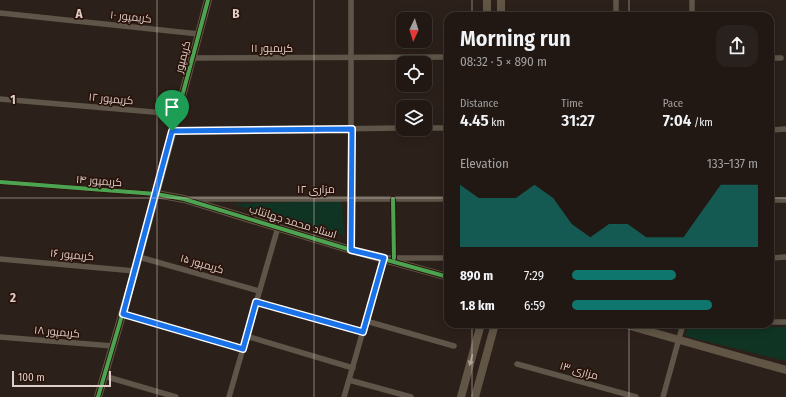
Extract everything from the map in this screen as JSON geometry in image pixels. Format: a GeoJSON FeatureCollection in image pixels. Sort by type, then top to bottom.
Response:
{"type":"FeatureCollection","features":[{"type":"Feature","properties":{"kind":"street","name":"کریمپور"},"geometry":{"type":"LineString","coordinates":[[98,397],[139,257],[208,0]]}},
{"type":"Feature","properties":{"kind":"street"},"geometry":{"type":"LineString","coordinates":[[351,0],[351,250]]}},
{"type":"Feature","properties":{"kind":"street"},"geometry":{"type":"LineString","coordinates":[[487,0],[487,12]]}},
{"type":"Feature","properties":{"kind":"street"},"geometry":{"type":"LineString","coordinates":[[501,0],[501,12]]}},
{"type":"Feature","properties":{"kind":"street"},"geometry":{"type":"LineString","coordinates":[[616,0],[616,12]]}},
{"type":"Feature","properties":{"kind":"street"},"geometry":{"type":"LineString","coordinates":[[692,0],[692,12]]}},
{"type":"Feature","properties":{"kind":"street","name":"کریمپور ۱۰"},"geometry":{"type":"LineString","coordinates":[[0,13],[199,34]]}},
{"type":"Feature","properties":{"kind":"street","name":"کریمپور ۱۱"},"geometry":{"type":"LineString","coordinates":[[192,58],[444,57]]}},
{"type":"Feature","properties":{"kind":"street"},"geometry":{"type":"LineString","coordinates":[[774,58],[781,58]]}},
{"type":"Feature","properties":{"kind":"street","name":"کریمپور ۱۲"},"geometry":{"type":"LineString","coordinates":[[0,99],[177,114]]}},
{"type":"Feature","properties":{"kind":"street"},"geometry":{"type":"LineString","coordinates":[[172,131],[396,128]]}},
{"type":"Feature","properties":{"kind":"street"},"geometry":{"type":"LineString","coordinates":[[432,128],[444,128]]}},
{"type":"Feature","properties":{"kind":"street"},"geometry":{"type":"LineString","coordinates":[[774,130],[786,129]]}},
{"type":"Feature","properties":{"kind":"street","name":"کریمپور ۱۴"},"geometry":{"type":"LineString","coordinates":[[0,182],[156,194]]}},
{"type":"Feature","properties":{"kind":"street","name":"استاد محمد جهانتاب"},"geometry":{"type":"LineString","coordinates":[[156,194],[184,199],[351,250],[444,276]]}},
{"type":"Feature","properties":{"kind":"street","name":"مزاری ۱۲"},"geometry":{"type":"LineString","coordinates":[[184,199],[444,199]]}},
{"type":"Feature","properties":{"kind":"street"},"geometry":{"type":"LineString","coordinates":[[774,200],[786,200]]}},
{"type":"Feature","properties":{"kind":"street"},"geometry":{"type":"LineString","coordinates":[[228,397],[278,227]]}},
{"type":"Feature","properties":{"kind":"street","name":"کریمپور ۱۵"},"geometry":{"type":"LineString","coordinates":[[139,257],[259,291]]}},
{"type":"Feature","properties":{"kind":"street"},"geometry":{"type":"LineString","coordinates":[[774,258],[786,257]]}},
{"type":"Feature","properties":{"kind":"street"},"geometry":{"type":"LineString","coordinates":[[344,397],[384,258],[444,258]]}},
{"type":"Feature","properties":{"kind":"street","name":"کریمپور ۱۶"},"geometry":{"type":"LineString","coordinates":[[0,259],[135,271]]}},
{"type":"Feature","properties":{"kind":"street"},"geometry":{"type":"LineString","coordinates":[[256,302],[363,332]]}},
{"type":"Feature","properties":{"kind":"street"},"geometry":{"type":"LineString","coordinates":[[123,314],[243,349]]}},
{"type":"Feature","properties":{"kind":"street"},"geometry":{"type":"LineString","coordinates":[[366,321],[454,346]]}},
{"type":"Feature","properties":{"kind":"street"},"geometry":{"type":"LineString","coordinates":[[774,322],[786,322]]}},
{"type":"Feature","properties":{"kind":"street"},"geometry":{"type":"LineString","coordinates":[[461,397],[480,328]]}},
{"type":"Feature","properties":{"kind":"street"},"geometry":{"type":"LineString","coordinates":[[475,397],[494,328]]}},
{"type":"Feature","properties":{"kind":"street"},"geometry":{"type":"LineString","coordinates":[[637,328],[786,370]]}},
{"type":"Feature","properties":{"kind":"street"},"geometry":{"type":"LineString","coordinates":[[663,397],[682,328]]}},
{"type":"Feature","properties":{"kind":"street"},"geometry":{"type":"LineString","coordinates":[[246,336],[353,368]]}},
{"type":"Feature","properties":{"kind":"street","name":"کریمپور ۱۸"},"geometry":{"type":"LineString","coordinates":[[0,337],[113,346]]}},
{"type":"Feature","properties":{"kind":"street","name":"مزاری ۱۳"},"geometry":{"type":"LineString","coordinates":[[517,364],[636,397]]}},
{"type":"Feature","properties":{"kind":"street"},"geometry":{"type":"LineString","coordinates":[[104,376],[176,397]]}},
{"type":"Feature","properties":{"kind":"street"},"geometry":{"type":"LineString","coordinates":[[349,380],[411,397]]}},
{"type":"Feature","properties":{"kind":"green space"},"geometry":{"type":"Polygon","coordinates":[[[342,200],[344,235],[232,204],[342,200]]]}},
{"type":"Feature","properties":{"kind":"green space"},"geometry":{"type":"Polygon","coordinates":[[[786,327],[786,361],[685,336],[687,328],[786,327]]]}},
{"type":"Feature","properties":{"kind":"cycle path"},"geometry":{"type":"LineString","coordinates":[[98,397],[135,271],[208,0]]}},
{"type":"Feature","properties":{"kind":"cycle path"},"geometry":{"type":"LineString","coordinates":[[0,182],[156,194],[184,199],[351,250],[444,276]]}},
{"type":"Feature","properties":{"kind":"cycle path"},"geometry":{"type":"LineString","coordinates":[[393,199],[394,258]]}},
{"type":"Feature","properties":{"kind":"route"},"geometry":{"type":"LineString","coordinates":[[352,129],[351,250],[384,258],[363,332],[256,302],[243,349],[123,314],[172,131],[352,129]]}}]}
